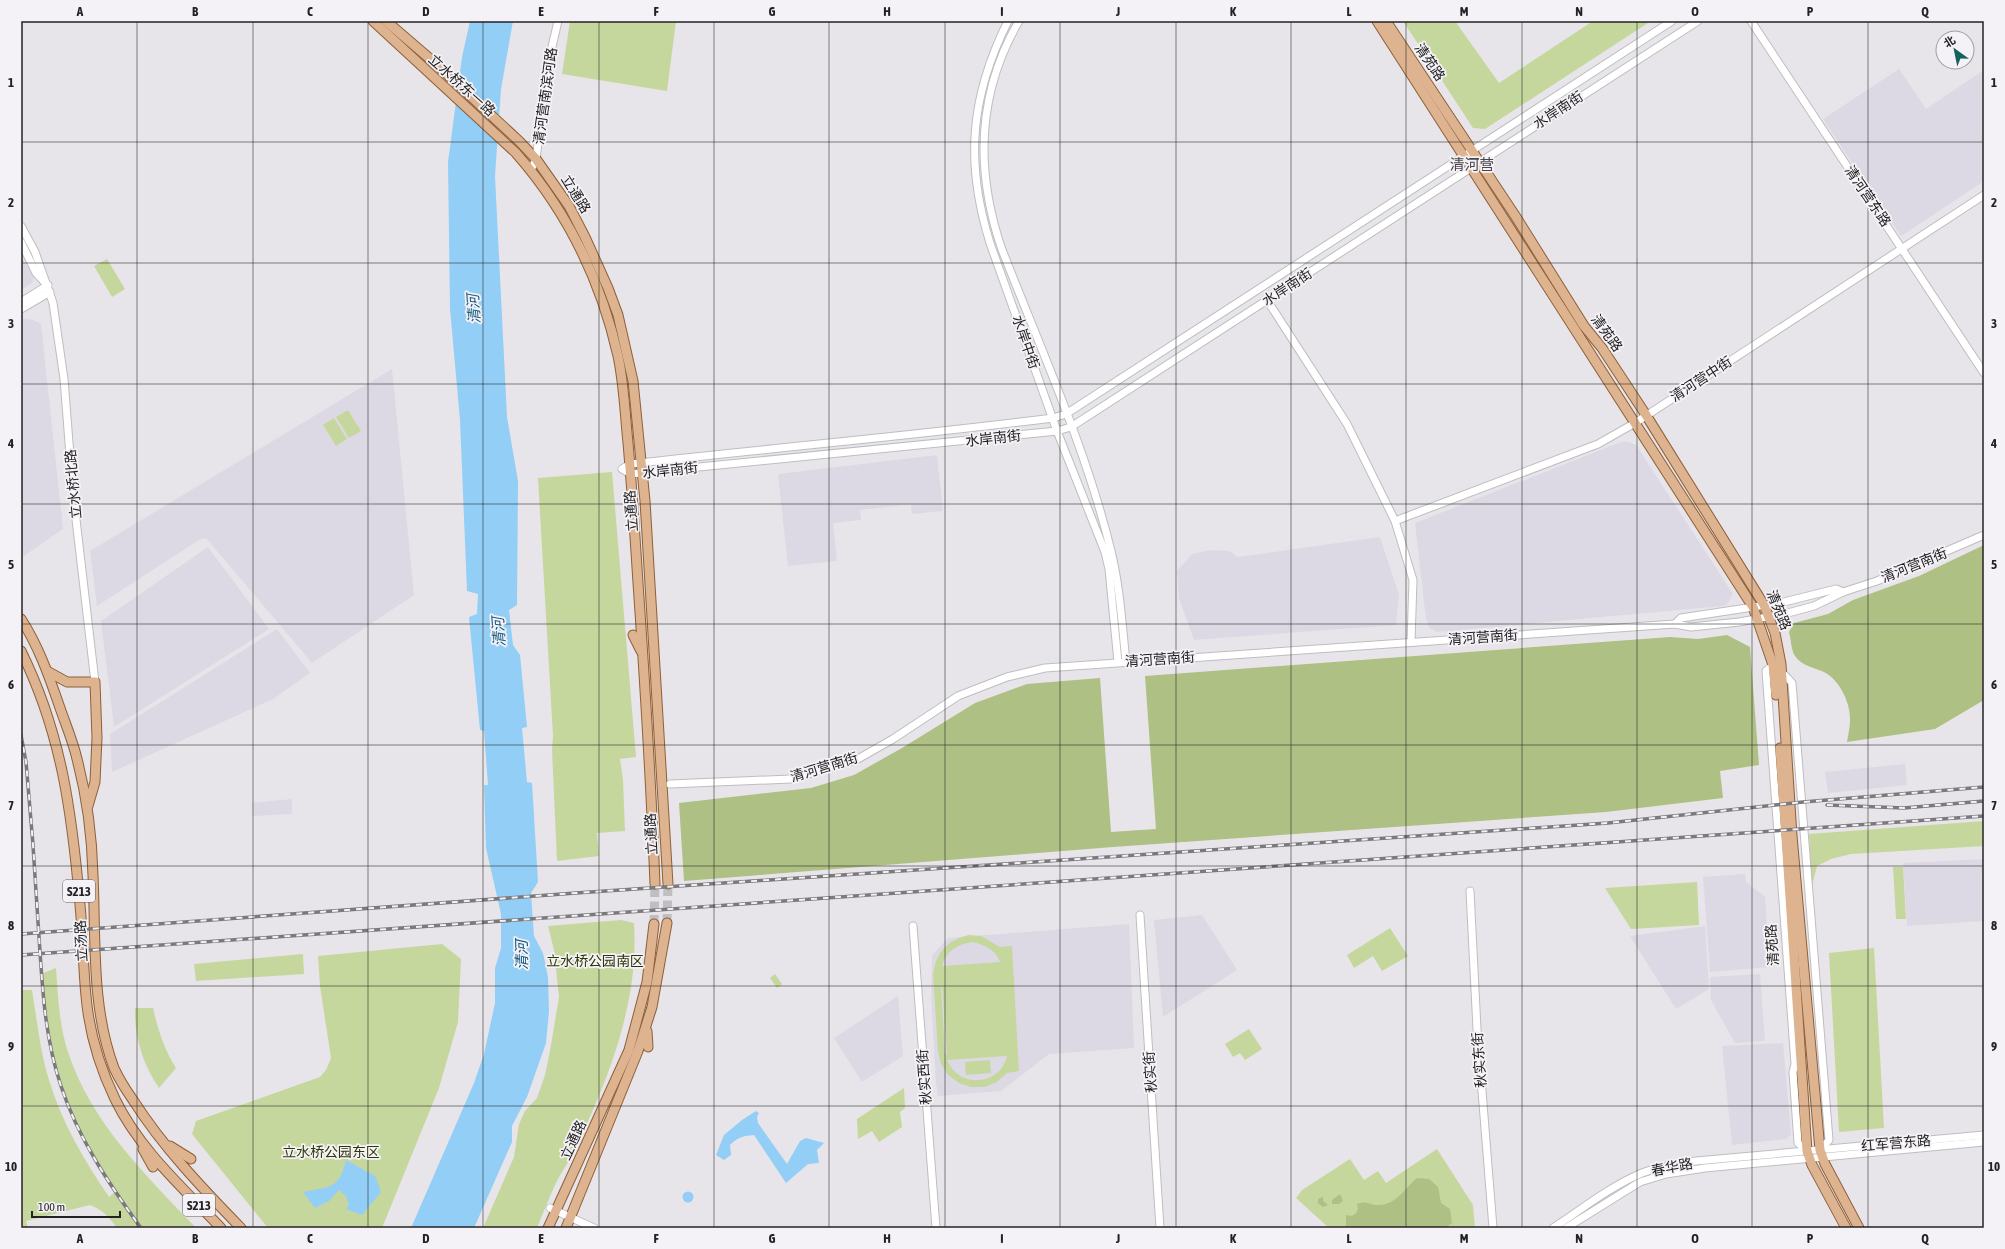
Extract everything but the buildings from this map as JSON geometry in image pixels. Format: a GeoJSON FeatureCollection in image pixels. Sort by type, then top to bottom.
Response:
{"type":"FeatureCollection","features":[{"type":"Feature","properties":{"kind":"main road","name":"立水桥东一路"},"geometry":{"type":"LineString","coordinates":[[373,21],[516,153],[531,170]]}},
{"type":"Feature","properties":{"kind":"main road","name":"立水桥东一路"},"geometry":{"type":"LineString","coordinates":[[386,21],[436,64],[519,141],[536,160]]}},
{"type":"Feature","properties":{"kind":"main road","name":"清苑路"},"geometry":{"type":"LineString","coordinates":[[1377,21],[1634,423],[1754,607],[1773,665],[1808,1155],[1846,1228]]}},
{"type":"Feature","properties":{"kind":"main road","name":"清苑路"},"geometry":{"type":"LineString","coordinates":[[1386,21],[1480,161],[1584,326],[1602,348],[1646,415],[1764,605],[1775,633],[1781,671],[1792,836],[1814,1090],[1821,1153],[1859,1228]]}},
{"type":"Feature","properties":{"kind":"main road","name":"立通路"},"geometry":{"type":"LineString","coordinates":[[536,160],[569,206],[594,255],[618,315],[627,349],[633,381],[642,473],[668,884]]}},
{"type":"Feature","properties":{"kind":"main road","name":"立通路"},"geometry":{"type":"LineString","coordinates":[[531,170],[570,228],[599,289],[618,358],[631,474],[652,781],[655,884]]}},
{"type":"Feature","properties":{"kind":"main road"},"geometry":{"type":"LineString","coordinates":[[594,255],[615,285]]}},
{"type":"Feature","properties":{"kind":"main road"},"geometry":{"type":"LineString","coordinates":[[650,591],[657,577]]}},
{"type":"Feature","properties":{"kind":"main road","name":"立汤路"},"geometry":{"type":"LineString","coordinates":[[21,619],[47,671],[77,757],[88,808],[92,847],[98,999],[104,1031],[115,1070],[139,1109],[161,1140],[206,1192],[241,1228]]}},
{"type":"Feature","properties":{"kind":"main road"},"geometry":{"type":"LineString","coordinates":[[633,635],[643,656]]}},
{"type":"Feature","properties":{"kind":"main road","name":"立汤路"},"geometry":{"type":"LineString","coordinates":[[21,651],[35,679],[55,738],[71,811],[80,906],[86,998],[98,1052],[116,1100],[132,1130],[221,1228]]}},
{"type":"Feature","properties":{"kind":"main road"},"geometry":{"type":"LineString","coordinates":[[47,671],[67,682],[95,682],[97,738],[95,782],[88,808]]}},
{"type":"Feature","properties":{"kind":"main road","name":"立通路"},"geometry":{"type":"LineString","coordinates":[[566,1228],[638,1051],[647,1024],[652,1008],[667,923]]}},
{"type":"Feature","properties":{"kind":"main road","name":"立通路"},"geometry":{"type":"LineString","coordinates":[[548,1228],[553,1210],[629,1050],[647,982],[654,924]]}},
{"type":"Feature","properties":{"kind":"main road"},"geometry":{"type":"LineString","coordinates":[[647,1024],[648,1047]]}},
{"type":"Feature","properties":{"kind":"main road"},"geometry":{"type":"LineString","coordinates":[[132,1130],[153,1167]]}},
{"type":"Feature","properties":{"kind":"main road"},"geometry":{"type":"LineString","coordinates":[[161,1140],[191,1160]]}},
{"type":"Feature","properties":{"kind":"street","name":"清河营南滨河路"},"geometry":{"type":"LineString","coordinates":[[531,170],[536,160],[548,64],[558,21]]}},
{"type":"Feature","properties":{"kind":"street","name":"水岸中街"},"geometry":{"type":"LineString","coordinates":[[1008,21],[996,46],[980,90],[974,156],[974,174],[981,213],[988,237],[1057,431],[1105,552],[1109,569],[1118,662]]}},
{"type":"Feature","properties":{"kind":"street","name":"水岸中街"},"geometry":{"type":"LineString","coordinates":[[1019,21],[1003,52],[990,91],[983,150],[987,195],[1001,247],[1071,427],[1111,550],[1115,570],[1126,662]]}},
{"type":"Feature","properties":{"kind":"street","name":"水岸南街"},"geometry":{"type":"LineString","coordinates":[[630,464],[883,436],[931,434],[1053,418],[1066,414],[1672,21]]}},
{"type":"Feature","properties":{"kind":"street","name":"水岸南街"},"geometry":{"type":"LineString","coordinates":[[631,474],[1057,431],[1071,427],[1470,167],[1698,21]]}},
{"type":"Feature","properties":{"kind":"street","name":"清河营东路"},"geometry":{"type":"LineString","coordinates":[[1750,21],[1903,248],[1984,373]]}},
{"type":"Feature","properties":{"kind":"street","name":"清河营中街"},"geometry":{"type":"LineString","coordinates":[[1395,521],[1598,444],[1634,423],[1984,195]]}},
{"type":"Feature","properties":{"kind":"street","name":"立水桥北路"},"geometry":{"type":"LineString","coordinates":[[21,226],[35,252],[49,288],[62,356],[74,502],[95,682]]}},
{"type":"Feature","properties":{"kind":"street"},"geometry":{"type":"LineString","coordinates":[[21,242],[36,273],[49,288]]}},
{"type":"Feature","properties":{"kind":"street"},"geometry":{"type":"LineString","coordinates":[[21,302],[49,288]]}},
{"type":"Feature","properties":{"kind":"street"},"geometry":{"type":"LineString","coordinates":[[21,309],[49,288]]}},
{"type":"Feature","properties":{"kind":"street"},"geometry":{"type":"LineString","coordinates":[[1267,300],[1347,424],[1395,521],[1413,580],[1412,642]]}},
{"type":"Feature","properties":{"kind":"street","name":"清河营南街"},"geometry":{"type":"LineString","coordinates":[[670,784],[791,779],[856,760],[893,739],[958,696],[990,682],[1045,668],[1675,624],[1711,626],[1758,619],[1814,606],[1843,592],[1877,581],[1984,535]]}},
{"type":"Feature","properties":{"kind":"street","name":"清河营南街"},"geometry":{"type":"LineString","coordinates":[[1675,624],[1681,618],[1754,607],[1836,589],[1843,592]]}},
{"type":"Feature","properties":{"kind":"street","name":"清苑路"},"geometry":{"type":"LineString","coordinates":[[1773,665],[1766,671],[1794,1064],[1793,1072],[1798,1144],[1808,1155]]}},
{"type":"Feature","properties":{"kind":"street","name":"清苑路"},"geometry":{"type":"LineString","coordinates":[[1781,671],[1792,683],[1829,1140],[1821,1153]]}},
{"type":"Feature","properties":{"kind":"street","name":"秋实东街"},"geometry":{"type":"LineString","coordinates":[[1470,891],[1477,1029],[1493,1228]]}},
{"type":"Feature","properties":{"kind":"street","name":"秋实街"},"geometry":{"type":"LineString","coordinates":[[1140,916],[1160,1228]]}},
{"type":"Feature","properties":{"kind":"street","name":"秋实西街"},"geometry":{"type":"LineString","coordinates":[[913,926],[936,1228]]}},
{"type":"Feature","properties":{"kind":"street"},"geometry":{"type":"LineString","coordinates":[[1814,1090],[1821,1054]]}},
{"type":"Feature","properties":{"kind":"street"},"geometry":{"type":"LineString","coordinates":[[1794,1064],[1803,1082]]}},
{"type":"Feature","properties":{"kind":"street","name":"红军营东路"},"geometry":{"type":"LineString","coordinates":[[1808,1155],[1984,1135]]}},
{"type":"Feature","properties":{"kind":"street","name":"红军营东路"},"geometry":{"type":"LineString","coordinates":[[1821,1153],[1984,1142]]}},
{"type":"Feature","properties":{"kind":"street","name":"春华路"},"geometry":{"type":"LineString","coordinates":[[1553,1228],[1624,1182],[1651,1170],[1684,1163],[1808,1155]]}},
{"type":"Feature","properties":{"kind":"street","name":"春华路"},"geometry":{"type":"LineString","coordinates":[[1566,1228],[1629,1188],[1657,1176],[1705,1168],[1808,1155]]}},
{"type":"Feature","properties":{"kind":"street"},"geometry":{"type":"LineString","coordinates":[[553,1210],[594,1228]]}},
{"type":"Feature","properties":{"kind":"shaded area"},"geometry":{"type":"Polygon","coordinates":[[[1899,69],[1926,109],[1984,70],[1984,181],[1901,236],[1823,119],[1899,69]]]}},
{"type":"Feature","properties":{"kind":"shaded area"},"geometry":{"type":"Polygon","coordinates":[[[21,256],[34,278],[32,283],[21,290],[21,256]]]}},
{"type":"Feature","properties":{"kind":"shaded area"},"geometry":{"type":"Polygon","coordinates":[[[21,318],[33,320],[41,324],[63,529],[21,558],[21,318]]]}},
{"type":"Feature","properties":{"kind":"shaded area"},"geometry":{"type":"Polygon","coordinates":[[[392,369],[414,595],[312,663],[206,538],[199,540],[97,606],[90,551],[392,369]]]}},
{"type":"Feature","properties":{"kind":"shaded area"},"geometry":{"type":"Polygon","coordinates":[[[1621,442],[1628,442],[1636,445],[1733,594],[1728,603],[1723,606],[1437,632],[1429,628],[1426,619],[1415,523],[1621,442]]]}},
{"type":"Feature","properties":{"kind":"shaded area"},"geometry":{"type":"Polygon","coordinates":[[[937,455],[943,511],[912,514],[911,504],[860,510],[861,520],[833,523],[837,561],[788,566],[778,474],[937,455]]]}},
{"type":"Feature","properties":{"kind":"shaded area"},"geometry":{"type":"Polygon","coordinates":[[[1380,537],[1399,595],[1396,625],[1194,640],[1179,598],[1177,571],[1192,554],[1210,550],[1229,551],[1238,557],[1380,537]]]}},
{"type":"Feature","properties":{"kind":"shaded area"},"geometry":{"type":"Polygon","coordinates":[[[208,547],[269,629],[114,727],[101,621],[208,547]]]}},
{"type":"Feature","properties":{"kind":"shaded area"},"geometry":{"type":"Polygon","coordinates":[[[277,629],[310,673],[273,699],[112,772],[110,734],[277,629]]]}},
{"type":"Feature","properties":{"kind":"shaded area"},"geometry":{"type":"Polygon","coordinates":[[[1905,764],[1907,785],[1828,793],[1825,772],[1905,764]]]}},
{"type":"Feature","properties":{"kind":"shaded area"},"geometry":{"type":"Polygon","coordinates":[[[292,799],[292,814],[253,816],[252,803],[292,799]]]}},
{"type":"Feature","properties":{"kind":"shaded area"},"geometry":{"type":"Polygon","coordinates":[[[1984,859],[1984,921],[1907,926],[1903,863],[1984,859]]]}},
{"type":"Feature","properties":{"kind":"shaded area"},"geometry":{"type":"Polygon","coordinates":[[[1745,874],[1746,882],[1765,897],[1770,967],[1710,972],[1703,877],[1745,874]]]}},
{"type":"Feature","properties":{"kind":"shaded area"},"geometry":{"type":"Polygon","coordinates":[[[1202,915],[1237,970],[1163,1017],[1154,920],[1202,915]]]}},
{"type":"Feature","properties":{"kind":"shaded area"},"geometry":{"type":"Polygon","coordinates":[[[1129,924],[1134,1048],[1049,1054],[1001,1091],[938,1096],[931,997],[932,955],[948,938],[1129,924]]]}},
{"type":"Feature","properties":{"kind":"shaded area"},"geometry":{"type":"Polygon","coordinates":[[[1705,926],[1709,989],[1676,1009],[1630,936],[1705,926]]]}},
{"type":"Feature","properties":{"kind":"shaded area"},"geometry":{"type":"Polygon","coordinates":[[[1760,974],[1765,1041],[1735,1043],[1711,1000],[1710,977],[1760,974]]]}},
{"type":"Feature","properties":{"kind":"shaded area"},"geometry":{"type":"Polygon","coordinates":[[[898,996],[903,1056],[862,1082],[834,1038],[898,996]]]}},
{"type":"Feature","properties":{"kind":"shaded area"},"geometry":{"type":"Polygon","coordinates":[[[1783,1043],[1791,1135],[1786,1139],[1732,1145],[1722,1046],[1783,1043]]]}},
{"type":"Feature","properties":{"kind":"green space"},"geometry":{"type":"Polygon","coordinates":[[[570,21],[676,21],[667,91],[562,74],[570,21]]]}},
{"type":"Feature","properties":{"kind":"green space"},"geometry":{"type":"Polygon","coordinates":[[[1403,21],[1455,21],[1499,83],[1593,21],[1651,21],[1485,129],[1473,128],[1403,21]]]}},
{"type":"Feature","properties":{"kind":"green space"},"geometry":{"type":"Polygon","coordinates":[[[107,259],[125,289],[112,297],[94,266],[107,259]]]}},
{"type":"Feature","properties":{"kind":"green space"},"geometry":{"type":"Polygon","coordinates":[[[348,410],[361,431],[349,438],[336,417],[348,410]]]}},
{"type":"Feature","properties":{"kind":"green space"},"geometry":{"type":"Polygon","coordinates":[[[334,418],[347,439],[336,446],[323,425],[334,418]]]}},
{"type":"Feature","properties":{"kind":"green space"},"geometry":{"type":"Polygon","coordinates":[[[612,472],[636,757],[620,759],[623,780],[625,831],[597,833],[599,856],[557,861],[552,750],[553,736],[538,478],[612,472]]]}},
{"type":"Feature","properties":{"kind":"green space"},"geometry":{"type":"Polygon","coordinates":[[[1984,545],[1984,700],[1935,729],[1847,742],[1850,726],[1850,714],[1849,707],[1843,693],[1840,687],[1830,676],[1801,662],[1795,656],[1789,632],[1794,623],[1828,614],[1853,600],[1919,576],[1984,545]]]}},
{"type":"Feature","properties":{"kind":"green space"},"geometry":{"type":"Polygon","coordinates":[[[1727,635],[1750,647],[1759,765],[1720,771],[1723,798],[1606,812],[1113,847],[684,881],[679,803],[811,788],[854,775],[902,748],[975,703],[1027,684],[1100,678],[1111,832],[1156,829],[1145,676],[1670,637],[1698,639],[1727,635]]]}},
{"type":"Feature","properties":{"kind":"green space"},"geometry":{"type":"Polygon","coordinates":[[[1984,821],[1984,846],[1851,854],[1831,859],[1817,866],[1812,886],[1809,834],[1984,821]]]}},
{"type":"Feature","properties":{"kind":"green space"},"geometry":{"type":"Polygon","coordinates":[[[1893,867],[1903,867],[1906,919],[1896,919],[1893,867]]]}},
{"type":"Feature","properties":{"kind":"green space"},"geometry":{"type":"Polygon","coordinates":[[[1697,882],[1699,925],[1631,929],[1605,888],[1697,882]]]}},
{"type":"Feature","properties":{"kind":"green space","name":"立水桥公园南区"},"geometry":{"type":"Polygon","coordinates":[[[621,920],[634,923],[632,980],[627,1008],[612,1062],[591,1115],[574,1152],[556,1183],[537,1228],[483,1228],[514,1157],[519,1124],[525,1111],[537,1098],[545,1075],[559,997],[554,950],[548,926],[621,920]]]}},
{"type":"Feature","properties":{"kind":"green space"},"geometry":{"type":"Polygon","coordinates":[[[1390,928],[1408,956],[1382,971],[1373,956],[1354,968],[1347,955],[1390,928]]]}},
{"type":"Feature","properties":{"kind":"green space"},"geometry":{"type":"Polygon","coordinates":[[[969,935],[981,936],[1000,947],[1012,946],[1019,1071],[1007,1073],[997,1082],[985,1087],[971,1087],[959,1083],[948,1075],[941,1064],[938,1051],[933,975],[937,960],[944,948],[961,937],[969,935]],[[973,942],[962,944],[953,949],[946,956],[942,966],[1000,962],[993,951],[973,942]],[[941,986],[945,1052],[947,1056],[941,986]],[[1007,1056],[947,1060],[960,1076],[979,1080],[988,1078],[996,1073],[1003,1066],[1007,1056]]]}},
{"type":"Feature","properties":{"kind":"green space","name":"立水桥公园东区"},"geometry":{"type":"Polygon","coordinates":[[[442,944],[461,959],[458,1022],[439,1088],[382,1228],[268,1228],[192,1134],[196,1121],[320,1077],[326,1070],[331,1058],[320,986],[318,956],[442,944]]]}},
{"type":"Feature","properties":{"kind":"green space"},"geometry":{"type":"Polygon","coordinates":[[[1874,948],[1884,1128],[1839,1132],[1829,953],[1874,948]]]}},
{"type":"Feature","properties":{"kind":"green space"},"geometry":{"type":"Polygon","coordinates":[[[303,954],[304,974],[196,981],[194,964],[303,954]]]}},
{"type":"Feature","properties":{"kind":"green space"},"geometry":{"type":"Polygon","coordinates":[[[56,968],[59,1010],[65,1042],[78,1078],[105,1125],[122,1147],[196,1228],[117,1228],[105,1214],[99,1209],[90,1205],[26,1221],[28,1228],[21,1228],[21,990],[32,990],[46,1069],[60,1111],[74,1141],[109,1197],[115,1192],[80,1134],[71,1115],[57,1076],[48,1036],[41,974],[56,968]]]}},
{"type":"Feature","properties":{"kind":"green space"},"geometry":{"type":"Polygon","coordinates":[[[775,974],[782,984],[777,988],[770,978],[775,974]]]}},
{"type":"Feature","properties":{"kind":"green space"},"geometry":{"type":"Polygon","coordinates":[[[135,1008],[153,1008],[162,1039],[176,1068],[159,1088],[148,1070],[138,1040],[135,1008]]]}},
{"type":"Feature","properties":{"kind":"green space"},"geometry":{"type":"Polygon","coordinates":[[[1249,1029],[1262,1049],[1245,1060],[1240,1053],[1233,1057],[1225,1044],[1249,1029]]]}},
{"type":"Feature","properties":{"kind":"green space"},"geometry":{"type":"Polygon","coordinates":[[[990,1060],[991,1073],[966,1075],[965,1062],[990,1060]]]}},
{"type":"Feature","properties":{"kind":"green space"},"geometry":{"type":"Polygon","coordinates":[[[904,1088],[905,1108],[900,1112],[902,1127],[879,1142],[872,1131],[858,1139],[857,1119],[904,1088]]]}},
{"type":"Feature","properties":{"kind":"green space"},"geometry":{"type":"Polygon","coordinates":[[[1437,1149],[1473,1205],[1475,1228],[1329,1228],[1296,1198],[1302,1190],[1350,1159],[1364,1180],[1378,1171],[1386,1183],[1437,1149]]]}},
{"type":"Feature","properties":{"kind":"green space"},"geometry":{"type":"Polygon","coordinates":[[[1417,1178],[1429,1179],[1438,1187],[1441,1203],[1450,1209],[1452,1223],[1445,1228],[1346,1228],[1346,1215],[1352,1216],[1356,1214],[1358,1210],[1357,1204],[1367,1203],[1379,1205],[1390,1202],[1400,1195],[1417,1178]]]}},
{"type":"Feature","properties":{"kind":"green space"},"geometry":{"type":"Polygon","coordinates":[[[1340,1194],[1343,1201],[1339,1204],[1332,1204],[1332,1200],[1340,1194]]]}},
{"type":"Feature","properties":{"kind":"green space"},"geometry":{"type":"Polygon","coordinates":[[[1323,1197],[1323,1201],[1328,1205],[1323,1207],[1318,1203],[1318,1199],[1323,1197]]]}},
{"type":"Feature","properties":{"kind":"water","name":"清河"},"geometry":{"type":"Polygon","coordinates":[[[470,21],[513,21],[501,89],[495,176],[507,417],[518,481],[517,605],[509,610],[513,645],[520,655],[527,727],[522,728],[527,782],[532,783],[538,882],[531,893],[534,936],[543,953],[548,977],[549,1011],[546,1043],[527,1097],[512,1126],[512,1142],[474,1228],[411,1228],[474,1083],[484,1054],[495,1003],[495,968],[501,948],[501,914],[486,848],[484,785],[488,785],[484,731],[480,730],[469,617],[477,614],[478,594],[467,591],[460,420],[450,309],[448,162],[462,57],[470,21]]]}},
{"type":"Feature","properties":{"kind":"water"},"geometry":{"type":"Polygon","coordinates":[[[756,1111],[759,1113],[757,1117],[758,1123],[787,1164],[800,1141],[806,1138],[824,1143],[817,1150],[819,1163],[808,1164],[786,1183],[754,1135],[741,1137],[733,1142],[730,1145],[731,1155],[724,1160],[716,1155],[724,1135],[756,1111]]]}},
{"type":"Feature","properties":{"kind":"water"},"geometry":{"type":"Polygon","coordinates":[[[346,1160],[375,1176],[381,1192],[362,1215],[346,1209],[349,1204],[346,1196],[339,1190],[329,1201],[315,1208],[303,1192],[332,1185],[340,1177],[346,1160]]]}},
{"type":"Feature","properties":{"kind":"water"},"geometry":{"type":"Polygon","coordinates":[[[688,1191],[692,1193],[694,1197],[692,1201],[688,1203],[684,1201],[682,1197],[684,1193],[688,1191]]]}},
{"type":"Feature","properties":{"kind":"tunnel"},"geometry":{"type":"LineString","coordinates":[[654,924],[655,884]]}},
{"type":"Feature","properties":{"kind":"tunnel"},"geometry":{"type":"LineString","coordinates":[[667,923],[668,884]]}},
{"type":"Feature","properties":{"kind":"railway"},"geometry":{"type":"LineString","coordinates":[[21,735],[26,762],[30,802],[44,1005],[50,1046],[61,1086],[76,1124],[95,1160],[117,1195],[141,1228]]}},
{"type":"Feature","properties":{"kind":"railway"},"geometry":{"type":"LineString","coordinates":[[21,934],[576,893],[1608,823],[1803,802],[1984,787]]}},
{"type":"Feature","properties":{"kind":"railway"},"geometry":{"type":"LineString","coordinates":[[1827,805],[1904,808],[1984,801]]}},
{"type":"Feature","properties":{"kind":"railway"},"geometry":{"type":"LineString","coordinates":[[21,955],[1984,816]]}},
{"type":"Feature","properties":{"kind":"district","name":"清河营"},"geometry":{"type":"Point","coordinates":[1472,165]}}]}
